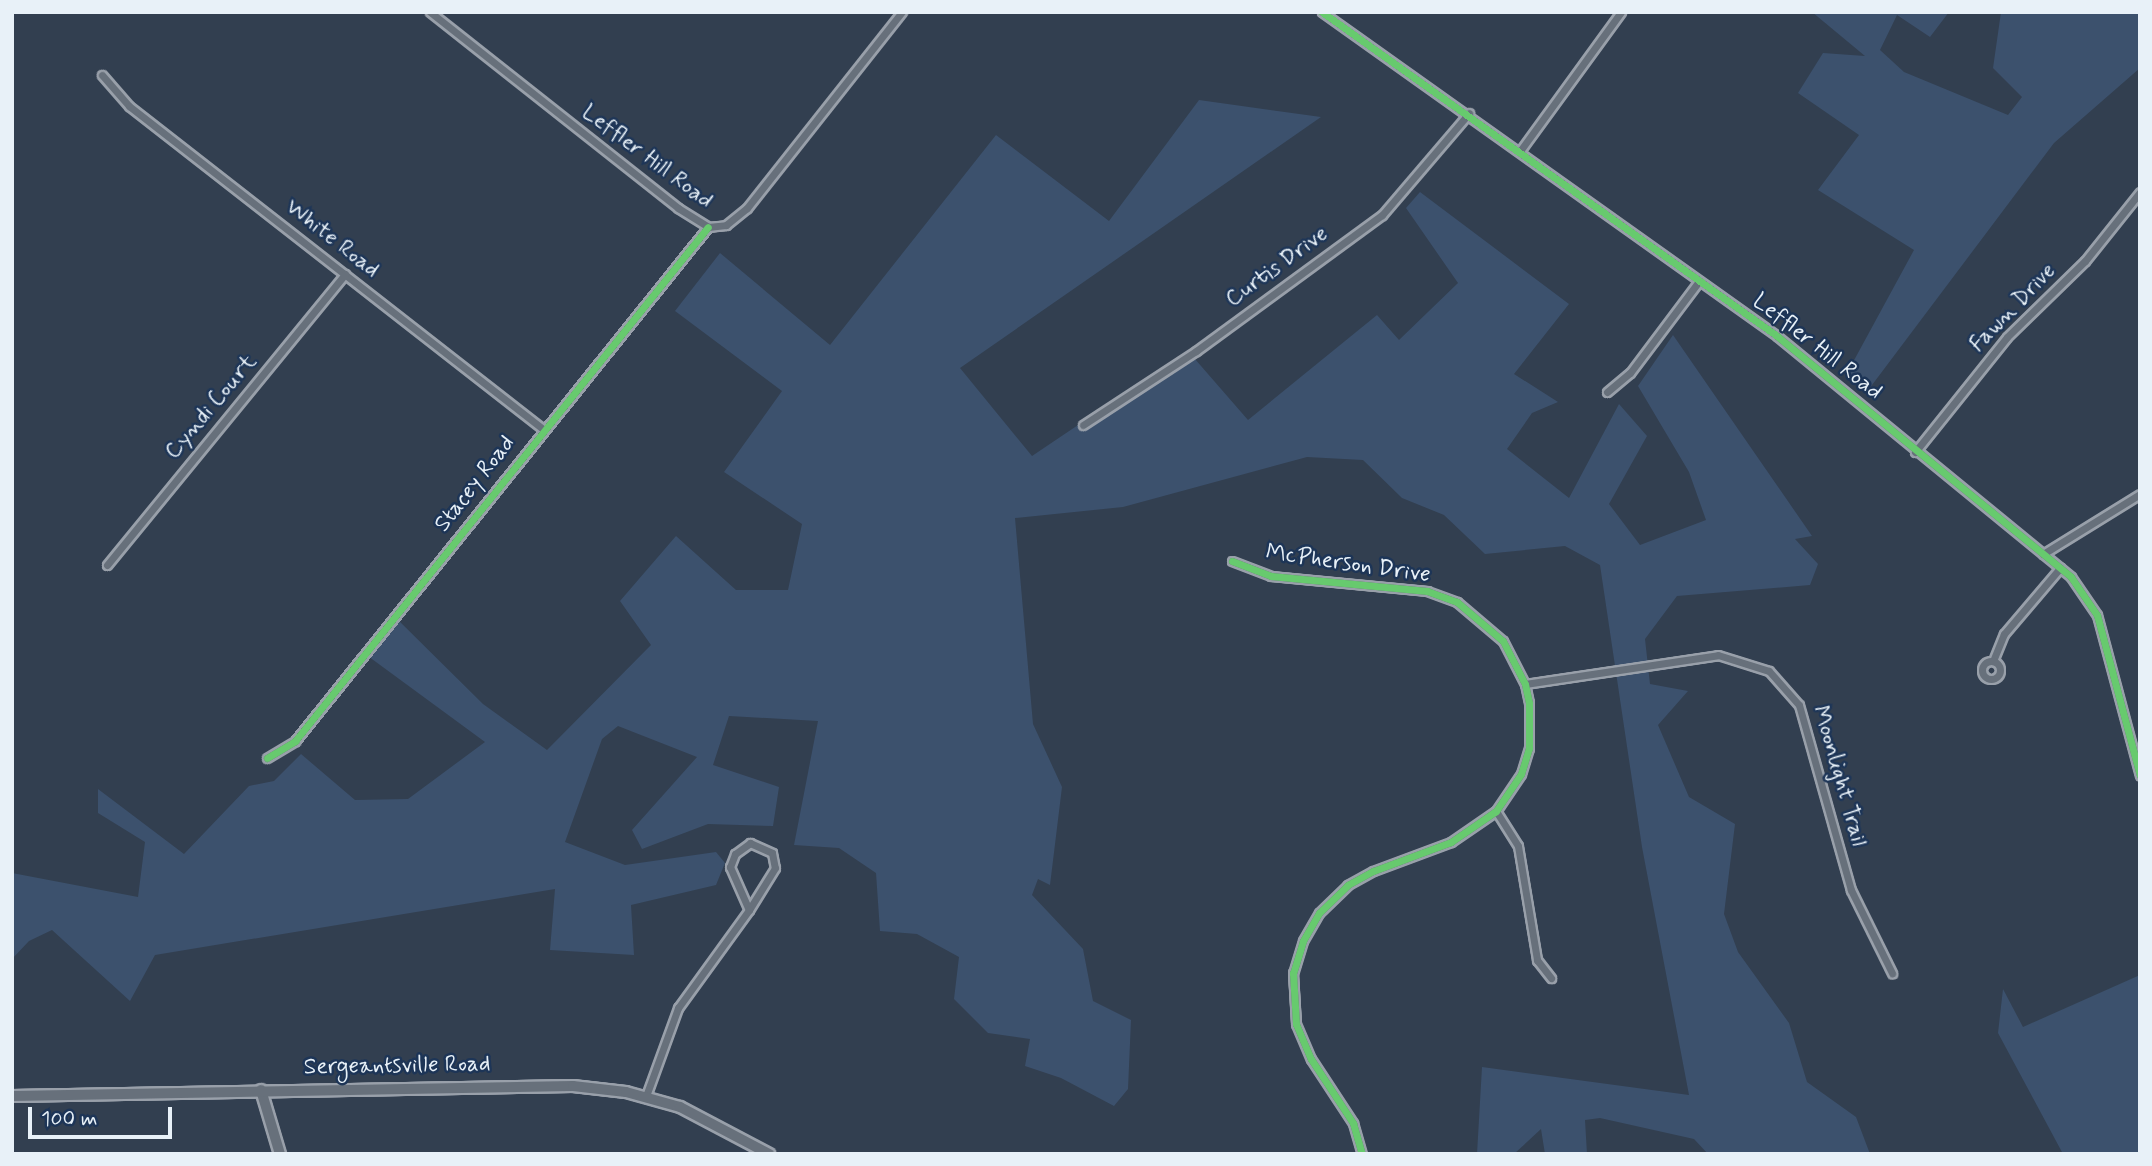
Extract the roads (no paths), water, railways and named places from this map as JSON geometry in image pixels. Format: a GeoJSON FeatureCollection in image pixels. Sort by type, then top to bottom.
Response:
{"type":"FeatureCollection","features":[{"type":"Feature","properties":{"kind":"main road","name":"Sergeantsville Road"},"geometry":{"type":"LineString","coordinates":[[12,1096],[545,1084],[646,1096],[702,1117],[769,1154]]}},
{"type":"Feature","properties":{"kind":"main road"},"geometry":{"type":"LineString","coordinates":[[261,1090],[280,1154]]}},
{"type":"Feature","properties":{"kind":"street","name":"Leffler Hill Road"},"geometry":{"type":"LineString","coordinates":[[430,12],[678,208],[708,227],[726,225],[747,208],[902,12]]}},
{"type":"Feature","properties":{"kind":"street","name":"Leffler Hill Road"},"geometry":{"type":"LineString","coordinates":[[1322,12],[1469,113],[1797,352],[1915,452],[2060,568],[2081,588],[2097,615],[2140,775]]}},
{"type":"Feature","properties":{"kind":"street"},"geometry":{"type":"LineString","coordinates":[[1520,151],[1621,12]]}},
{"type":"Feature","properties":{"kind":"street","name":"White Road"},"geometry":{"type":"LineString","coordinates":[[102,75],[119,98],[543,429]]}},
{"type":"Feature","properties":{"kind":"street","name":"Curtis Drive"},"geometry":{"type":"LineString","coordinates":[[1083,425],[1196,351],[1382,215],[1469,113]]}},
{"type":"Feature","properties":{"kind":"street","name":"Fawn Drive"},"geometry":{"type":"LineString","coordinates":[[1915,452],[2007,337],[2085,261],[2140,192]]}},
{"type":"Feature","properties":{"kind":"street","name":"Stacey Road"},"geometry":{"type":"LineString","coordinates":[[267,758],[295,741],[708,227]]}},
{"type":"Feature","properties":{"kind":"street","name":"Cyndi Court"},"geometry":{"type":"LineString","coordinates":[[107,565],[345,274]]}},
{"type":"Feature","properties":{"kind":"street"},"geometry":{"type":"LineString","coordinates":[[1607,392],[1630,373],[1699,281]]}},
{"type":"Feature","properties":{"kind":"street"},"geometry":{"type":"LineString","coordinates":[[2043,554],[2140,494]]}},
{"type":"Feature","properties":{"kind":"street","name":"McPherson Drive"},"geometry":{"type":"LineString","coordinates":[[1232,561],[1271,576],[1426,591],[1457,602],[1503,641],[1525,684],[1532,720],[1530,748],[1521,774],[1496,811],[1451,842],[1373,871],[1348,885],[1319,913],[1303,941],[1293,973],[1296,1024],[1311,1059],[1353,1123],[1362,1154]]}},
{"type":"Feature","properties":{"kind":"street"},"geometry":{"type":"LineString","coordinates":[[1993,661],[2004,634],[2060,568]]}},
{"type":"Feature","properties":{"kind":"street","name":"Moonlight Trail"},"geometry":{"type":"LineString","coordinates":[[1525,684],[1718,655],[1769,671],[1800,705],[1851,890],[1892,972]]}},
{"type":"Feature","properties":{"kind":"street"},"geometry":{"type":"LineString","coordinates":[[1496,811],[1518,846],[1537,960],[1551,978]]}},
{"type":"Feature","properties":{"kind":"street"},"geometry":{"type":"LineString","coordinates":[[646,1096],[678,1008],[749,910],[775,868],[772,853],[758,843],[742,846],[730,867],[749,910]]}}]}
